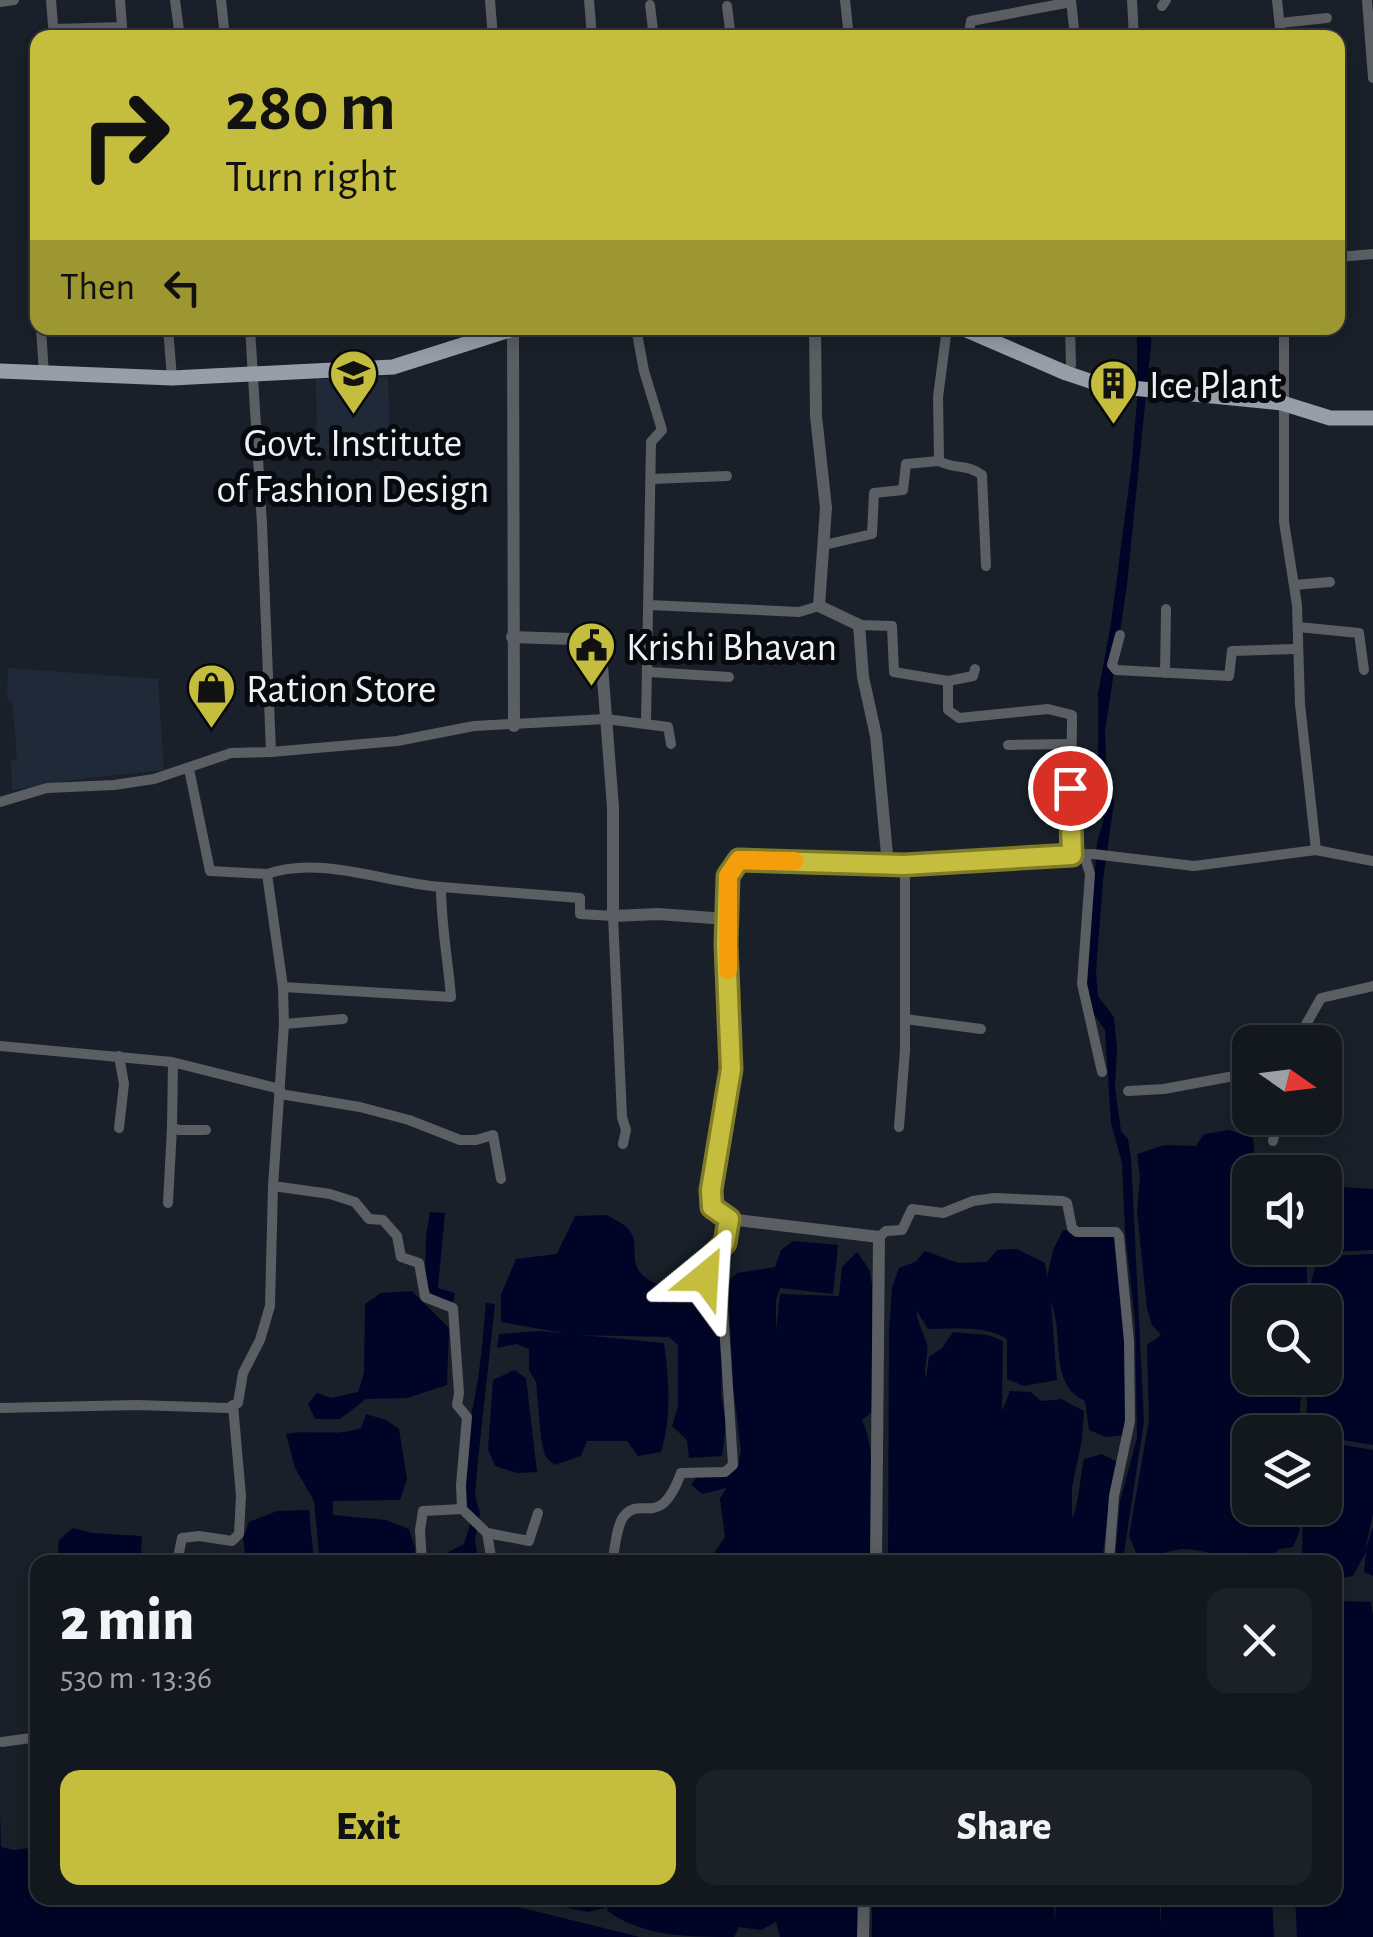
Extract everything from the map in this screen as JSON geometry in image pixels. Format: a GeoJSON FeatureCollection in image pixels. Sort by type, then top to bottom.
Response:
{"type":"FeatureCollection","features":[{"type":"Feature","properties":{"kind":"main road"},"geometry":{"type":"LineString","coordinates":[[0,371],[172,378],[393,366],[495,335]]}},
{"type":"Feature","properties":{"kind":"main road"},"geometry":{"type":"LineString","coordinates":[[978,335],[1066,374],[1102,385],[1282,403],[1330,418],[1373,418]]}},
{"type":"Feature","properties":{"kind":"street"},"geometry":{"type":"LineString","coordinates":[[0,2],[14,0]]}},
{"type":"Feature","properties":{"kind":"street"},"geometry":{"type":"LineString","coordinates":[[51,0],[54,30]]}},
{"type":"Feature","properties":{"kind":"street"},"geometry":{"type":"LineString","coordinates":[[120,0],[122,30]]}},
{"type":"Feature","properties":{"kind":"street"},"geometry":{"type":"LineString","coordinates":[[175,0],[179,30]]}},
{"type":"Feature","properties":{"kind":"street"},"geometry":{"type":"LineString","coordinates":[[221,0],[224,30]]}},
{"type":"Feature","properties":{"kind":"street"},"geometry":{"type":"LineString","coordinates":[[490,0],[492,30]]}},
{"type":"Feature","properties":{"kind":"street"},"geometry":{"type":"LineString","coordinates":[[588,0],[591,30]]}},
{"type":"Feature","properties":{"kind":"street"},"geometry":{"type":"LineString","coordinates":[[845,0],[848,30]]}},
{"type":"Feature","properties":{"kind":"street"},"geometry":{"type":"LineString","coordinates":[[1132,0],[1134,30]]}},
{"type":"Feature","properties":{"kind":"street"},"geometry":{"type":"LineString","coordinates":[[1277,0],[1280,30]]}},
{"type":"Feature","properties":{"kind":"street"},"geometry":{"type":"LineString","coordinates":[[1368,0],[1373,78]]}},
{"type":"Feature","properties":{"kind":"street"},"geometry":{"type":"LineString","coordinates":[[969,30],[971,21],[1071,1],[1074,30]]}},
{"type":"Feature","properties":{"kind":"street"},"geometry":{"type":"LineString","coordinates":[[650,5],[653,30]]}},
{"type":"Feature","properties":{"kind":"street"},"geometry":{"type":"LineString","coordinates":[[727,6],[730,30]]}},
{"type":"Feature","properties":{"kind":"street"},"geometry":{"type":"LineString","coordinates":[[1280,23],[1326,18]]}},
{"type":"Feature","properties":{"kind":"street"},"geometry":{"type":"LineString","coordinates":[[1345,256],[1373,254]]}},
{"type":"Feature","properties":{"kind":"street"},"geometry":{"type":"LineString","coordinates":[[41,335],[44,374]]}},
{"type":"Feature","properties":{"kind":"street"},"geometry":{"type":"LineString","coordinates":[[169,335],[172,378]]}},
{"type":"Feature","properties":{"kind":"street"},"geometry":{"type":"LineString","coordinates":[[250,335],[271,752]]}},
{"type":"Feature","properties":{"kind":"street"},"geometry":{"type":"LineString","coordinates":[[514,726],[518,335]]}},
{"type":"Feature","properties":{"kind":"street"},"geometry":{"type":"LineString","coordinates":[[637,335],[662,430],[651,442],[646,722]]}},
{"type":"Feature","properties":{"kind":"street"},"geometry":{"type":"LineString","coordinates":[[816,335],[816,416],[826,508],[819,606]]}},
{"type":"Feature","properties":{"kind":"street"},"geometry":{"type":"LineString","coordinates":[[939,461],[938,398],[946,335]]}},
{"type":"Feature","properties":{"kind":"street"},"geometry":{"type":"LineString","coordinates":[[1066,374],[1071,365],[1070,335]]}},
{"type":"Feature","properties":{"kind":"street"},"geometry":{"type":"LineString","coordinates":[[1284,335],[1284,522],[1294,584],[1296,649],[1316,850]]}},
{"type":"Feature","properties":{"kind":"street"},"geometry":{"type":"LineString","coordinates":[[824,545],[872,534],[874,492],[903,490],[906,464],[939,461],[948,466],[972,466],[982,475],[986,566]]}},
{"type":"Feature","properties":{"kind":"street"},"geometry":{"type":"LineString","coordinates":[[652,479],[728,476]]}},
{"type":"Feature","properties":{"kind":"street"},"geometry":{"type":"LineString","coordinates":[[1294,584],[1330,582]]}},
{"type":"Feature","properties":{"kind":"street"},"geometry":{"type":"LineString","coordinates":[[649,605],[798,612],[819,606],[860,625],[892,626],[894,672],[948,681],[973,676],[975,668]]}},
{"type":"Feature","properties":{"kind":"street"},"geometry":{"type":"LineString","coordinates":[[1165,673],[1166,609]]}},
{"type":"Feature","properties":{"kind":"street"},"geometry":{"type":"LineString","coordinates":[[860,625],[863,677],[876,736],[888,864]]}},
{"type":"Feature","properties":{"kind":"street"},"geometry":{"type":"LineString","coordinates":[[1298,627],[1359,633],[1364,670]]}},
{"type":"Feature","properties":{"kind":"street"},"geometry":{"type":"LineString","coordinates":[[512,636],[600,640],[613,807],[613,916],[622,1117],[626,1130],[623,1144]]}},
{"type":"Feature","properties":{"kind":"street"},"geometry":{"type":"LineString","coordinates":[[1120,636],[1112,666],[1116,670],[1230,676],[1232,651],[1296,649]]}},
{"type":"Feature","properties":{"kind":"street"},"geometry":{"type":"LineString","coordinates":[[649,672],[729,677]]}},
{"type":"Feature","properties":{"kind":"street"},"geometry":{"type":"LineString","coordinates":[[948,681],[948,710],[959,718],[1048,709],[1072,715],[1072,855]]}},
{"type":"Feature","properties":{"kind":"street"},"geometry":{"type":"LineString","coordinates":[[0,802],[48,788],[154,779],[232,752],[397,741],[474,726],[646,722],[668,727],[671,744]]}},
{"type":"Feature","properties":{"kind":"street"},"geometry":{"type":"LineString","coordinates":[[1008,744],[1071,744]]}},
{"type":"Feature","properties":{"kind":"street"},"geometry":{"type":"LineString","coordinates":[[188,769],[210,872],[266,874],[288,866],[352,872],[441,888],[580,898],[580,914],[727,918]]}},
{"type":"Feature","properties":{"kind":"street"},"geometry":{"type":"LineString","coordinates":[[879,1238],[729,1219],[712,1207],[711,1190],[731,1069],[728,876],[739,860],[904,865],[1089,854],[1194,866],[1316,850],[1373,862]]}},
{"type":"Feature","properties":{"kind":"street"},"geometry":{"type":"LineString","coordinates":[[1089,854],[1082,984],[1102,1072]]}},
{"type":"Feature","properties":{"kind":"street"},"geometry":{"type":"LineString","coordinates":[[899,1127],[905,1019],[904,865]]}},
{"type":"Feature","properties":{"kind":"street"},"geometry":{"type":"LineString","coordinates":[[0,1408],[138,1404],[228,1408],[238,1403],[243,1372],[260,1340],[270,1306],[284,1024],[283,987],[266,874]]}},
{"type":"Feature","properties":{"kind":"street"},"geometry":{"type":"LineString","coordinates":[[283,987],[451,998],[447,942],[441,931],[441,888]]}},
{"type":"Feature","properties":{"kind":"street"},"geometry":{"type":"LineString","coordinates":[[1306,1025],[1321,998],[1373,986]]}},
{"type":"Feature","properties":{"kind":"street"},"geometry":{"type":"LineString","coordinates":[[284,1024],[344,1019]]}},
{"type":"Feature","properties":{"kind":"street"},"geometry":{"type":"LineString","coordinates":[[905,1019],[981,1029]]}},
{"type":"Feature","properties":{"kind":"street"},"geometry":{"type":"LineString","coordinates":[[0,1046],[173,1063],[393,1116],[460,1140],[492,1134],[502,1179]]}},
{"type":"Feature","properties":{"kind":"street"},"geometry":{"type":"LineString","coordinates":[[118,1056],[124,1084],[119,1128]]}},
{"type":"Feature","properties":{"kind":"street"},"geometry":{"type":"LineString","coordinates":[[168,1203],[173,1063]]}},
{"type":"Feature","properties":{"kind":"street"},"geometry":{"type":"LineString","coordinates":[[1128,1091],[1207,1083],[1232,1074]]}},
{"type":"Feature","properties":{"kind":"street"},"geometry":{"type":"LineString","coordinates":[[172,1126],[178,1130],[206,1130]]}},
{"type":"Feature","properties":{"kind":"street"},"geometry":{"type":"LineString","coordinates":[[1273,1141],[1274,1135]]}},
{"type":"Feature","properties":{"kind":"street"},"geometry":{"type":"LineString","coordinates":[[273,1186],[330,1194],[354,1202],[368,1219],[383,1220],[397,1236],[401,1257],[419,1263],[426,1297],[453,1308],[457,1405],[467,1417],[461,1485],[489,1555]]}},
{"type":"Feature","properties":{"kind":"street"},"geometry":{"type":"LineString","coordinates":[[876,1555],[879,1238],[886,1230],[902,1230],[912,1208],[943,1213],[973,1201],[1017,1197],[1063,1201],[1077,1232],[1116,1232],[1119,1236],[1129,1341],[1130,1422],[1112,1511],[1109,1555]]}},
{"type":"Feature","properties":{"kind":"street"},"geometry":{"type":"LineString","coordinates":[[614,1555],[622,1518],[628,1512],[663,1506],[672,1496],[681,1473],[724,1472],[733,1465],[722,1294],[705,1277],[711,1257],[725,1243],[729,1219]]}},
{"type":"Feature","properties":{"kind":"street"},"geometry":{"type":"LineString","coordinates":[[178,1555],[182,1538],[199,1536],[232,1541],[239,1534],[241,1496],[233,1405]]}},
{"type":"Feature","properties":{"kind":"street"},"geometry":{"type":"LineString","coordinates":[[422,1555],[424,1511],[474,1521],[529,1542],[538,1513]]}},
{"type":"Feature","properties":{"kind":"street"},"geometry":{"type":"LineString","coordinates":[[2,1742],[30,1738]]}},
{"type":"Feature","properties":{"kind":"street"},"geometry":{"type":"LineString","coordinates":[[863,1937],[864,1905]]}},
{"type":"Feature","properties":{"kind":"shaded area","name":"Govt. Institute of Fashion Design"},"geometry":{"type":"Polygon","coordinates":[[[388,377],[390,454],[317,456],[316,379],[388,377]]]}},
{"type":"Feature","properties":{"kind":"shaded area"},"geometry":{"type":"Polygon","coordinates":[[[8,668],[158,679],[164,770],[12,790],[11,762],[17,757],[12,700],[7,700],[8,668]]]}},
{"type":"Feature","properties":{"kind":"water"},"geometry":{"type":"Polygon","coordinates":[[[1137,335],[1151,335],[1127,585],[1105,731],[1106,763],[1114,802],[1096,970],[1098,996],[1114,1017],[1115,1087],[1121,1131],[1128,1139],[1131,1158],[1144,1421],[1127,1555],[1116,1555],[1120,1501],[1137,1438],[1135,1322],[1122,1163],[1111,1123],[1105,1030],[1085,1002],[1097,842],[1104,819],[1098,765],[1098,694],[1131,470],[1137,335]]]}},
{"type":"Feature","properties":{"kind":"water"},"geometry":{"type":"Polygon","coordinates":[[[1229,1130],[1232,1135],[1253,1138],[1254,1155],[1232,1155],[1232,1265],[1307,1265],[1307,1285],[1232,1285],[1232,1395],[1301,1395],[1300,1415],[1232,1415],[1232,1525],[1300,1525],[1293,1547],[1279,1549],[1272,1555],[1218,1555],[1185,1549],[1137,1555],[1129,1536],[1149,1420],[1147,1345],[1161,1335],[1152,1325],[1147,1309],[1137,1211],[1137,1154],[1164,1145],[1196,1146],[1204,1134],[1229,1130]]]}},
{"type":"Feature","properties":{"kind":"water"},"geometry":{"type":"Polygon","coordinates":[[[1342,1187],[1373,1189],[1373,1250],[1342,1252],[1342,1187]]]}},
{"type":"Feature","properties":{"kind":"water"},"geometry":{"type":"Polygon","coordinates":[[[430,1212],[445,1213],[438,1288],[455,1293],[453,1303],[425,1288],[430,1212]]]}},
{"type":"Feature","properties":{"kind":"water"},"geometry":{"type":"Polygon","coordinates":[[[607,1215],[631,1233],[637,1267],[646,1278],[681,1290],[693,1283],[707,1285],[719,1298],[723,1320],[721,1394],[726,1423],[722,1456],[689,1458],[687,1440],[672,1426],[678,1407],[678,1345],[669,1337],[574,1335],[501,1322],[501,1295],[516,1259],[557,1254],[575,1216],[607,1215]]]}},
{"type":"Feature","properties":{"kind":"water"},"geometry":{"type":"Polygon","coordinates":[[[1063,1230],[1117,1235],[1129,1435],[1106,1437],[1089,1430],[1085,1401],[1073,1393],[1062,1371],[1051,1303],[1057,1380],[1024,1386],[1007,1379],[1007,1339],[980,1330],[928,1329],[916,1310],[927,1344],[926,1379],[929,1357],[942,1348],[953,1332],[988,1335],[1003,1341],[1002,1411],[1010,1391],[1031,1392],[1041,1401],[1061,1399],[1084,1411],[1072,1487],[1072,1518],[1084,1459],[1102,1454],[1121,1464],[1111,1485],[1103,1555],[888,1555],[889,1332],[892,1288],[899,1268],[915,1262],[925,1251],[958,1263],[987,1262],[997,1250],[1017,1249],[1045,1263],[1047,1277],[1053,1250],[1063,1230]]]}},
{"type":"Feature","properties":{"kind":"water"},"geometry":{"type":"Polygon","coordinates":[[[793,1241],[838,1245],[833,1294],[780,1288],[776,1331],[780,1294],[839,1296],[842,1267],[857,1252],[869,1269],[872,1412],[862,1420],[871,1452],[871,1555],[694,1555],[714,1553],[725,1537],[720,1499],[726,1488],[702,1494],[691,1485],[700,1472],[738,1466],[741,1450],[733,1386],[728,1282],[737,1273],[775,1267],[781,1250],[793,1241]]]}},
{"type":"Feature","properties":{"kind":"water"},"geometry":{"type":"Polygon","coordinates":[[[1373,1254],[1373,1445],[1342,1440],[1342,1415],[1307,1415],[1307,1395],[1342,1395],[1342,1285],[1311,1284],[1316,1265],[1342,1265],[1342,1255],[1373,1254]]]}},
{"type":"Feature","properties":{"kind":"water"},"geometry":{"type":"Polygon","coordinates":[[[412,1291],[449,1328],[447,1385],[407,1398],[366,1399],[340,1419],[315,1419],[308,1404],[317,1393],[332,1398],[358,1392],[364,1373],[365,1304],[381,1293],[412,1291]]]}},
{"type":"Feature","properties":{"kind":"water"},"geometry":{"type":"Polygon","coordinates":[[[486,1303],[495,1304],[475,1495],[480,1513],[475,1539],[477,1555],[443,1555],[464,1544],[472,1518],[465,1504],[461,1474],[479,1373],[486,1303]]]}},
{"type":"Feature","properties":{"kind":"water"},"geometry":{"type":"Polygon","coordinates":[[[540,1331],[664,1343],[669,1398],[661,1452],[638,1456],[627,1441],[587,1441],[581,1456],[554,1465],[545,1456],[536,1382],[529,1370],[529,1349],[516,1344],[497,1348],[499,1334],[540,1331]]]}},
{"type":"Feature","properties":{"kind":"water"},"geometry":{"type":"Polygon","coordinates":[[[514,1370],[526,1378],[537,1472],[517,1473],[495,1466],[488,1449],[493,1380],[514,1370]]]}},
{"type":"Feature","properties":{"kind":"water"},"geometry":{"type":"Polygon","coordinates":[[[366,1414],[399,1429],[407,1479],[400,1500],[333,1501],[333,1515],[386,1520],[409,1529],[414,1555],[319,1555],[314,1501],[295,1468],[286,1434],[361,1428],[366,1414]]]}},
{"type":"Feature","properties":{"kind":"water"},"geometry":{"type":"Polygon","coordinates":[[[1342,1445],[1373,1450],[1373,1514],[1365,1551],[1373,1527],[1373,1576],[1364,1572],[1366,1552],[1353,1576],[1342,1578],[1342,1555],[1302,1555],[1303,1525],[1342,1525],[1342,1445]]]}},
{"type":"Feature","properties":{"kind":"water"},"geometry":{"type":"Polygon","coordinates":[[[309,1510],[313,1555],[245,1555],[243,1537],[249,1522],[277,1511],[309,1510]]]}},
{"type":"Feature","properties":{"kind":"water"},"geometry":{"type":"Polygon","coordinates":[[[73,1528],[142,1536],[144,1555],[58,1555],[59,1540],[73,1528]]]}},
{"type":"Feature","properties":{"kind":"water"},"geometry":{"type":"Polygon","coordinates":[[[1342,1601],[1371,1602],[1373,1937],[1297,1937],[1295,1905],[1342,1905],[1342,1601]]]}},
{"type":"Feature","properties":{"kind":"water"},"geometry":{"type":"Polygon","coordinates":[[[0,1812],[1,1847],[30,1848],[30,1905],[510,1905],[640,1937],[0,1937],[0,1812]]]}},
{"type":"Feature","properties":{"kind":"water"},"geometry":{"type":"Polygon","coordinates":[[[555,1905],[606,1905],[588,1912],[555,1905]]]}},
{"type":"Feature","properties":{"kind":"water"},"geometry":{"type":"Polygon","coordinates":[[[608,1905],[859,1905],[857,1937],[780,1937],[776,1922],[761,1930],[739,1927],[734,1937],[684,1936],[635,1926],[607,1910],[608,1905]]]}},
{"type":"Feature","properties":{"kind":"water"},"geometry":{"type":"Polygon","coordinates":[[[872,1905],[1054,1905],[1055,1922],[1056,1905],[1160,1905],[1161,1924],[1161,1905],[1272,1905],[1274,1937],[872,1937],[872,1905]]]}},
{"type":"Feature","properties":{"kind":"slow traffic"},"geometry":{"type":"LineString","coordinates":[[728,970],[728,876],[739,860],[794,861]]}},
{"type":"Feature","properties":{"kind":"place","name":"Govt. Institute of Fashion Design"},"geometry":{"type":"Point","coordinates":[353,416]}},
{"type":"Feature","properties":{"kind":"place","name":"Ice Plant"},"geometry":{"type":"Point","coordinates":[1114,426]}},
{"type":"Feature","properties":{"kind":"place","name":"Krishi Bhavan"},"geometry":{"type":"Point","coordinates":[591,688]}},
{"type":"Feature","properties":{"kind":"place","name":"Ration Store"},"geometry":{"type":"Point","coordinates":[211,730]}},
{"type":"Feature","properties":{"kind":"route"},"geometry":{"type":"LineString","coordinates":[[705,1277],[711,1257],[723,1248],[729,1219],[712,1207],[711,1190],[731,1069],[726,944],[728,876],[739,860],[904,865],[1072,855],[1070,788]]}}]}
